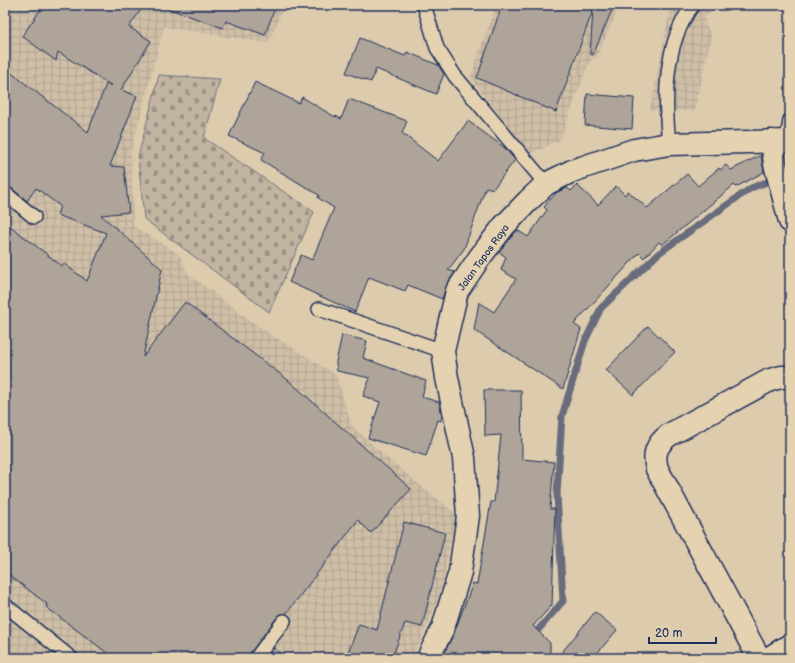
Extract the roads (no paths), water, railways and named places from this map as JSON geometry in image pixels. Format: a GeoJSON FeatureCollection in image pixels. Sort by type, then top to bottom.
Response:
{"type":"FeatureCollection","features":[{"type":"Feature","properties":{"kind":"main road","name":"Jalan Tapos Raya"},"geometry":{"type":"LineString","coordinates":[[428,658],[444,628],[460,572],[468,516],[464,458],[447,378],[443,351],[457,291],[504,226],[546,184],[572,170],[634,150],[669,144],[785,135]]}},
{"type":"Feature","properties":{"kind":"main road"},"geometry":{"type":"LineString","coordinates":[[785,135],[775,164],[786,200],[790,221]]}},
{"type":"Feature","properties":{"kind":"main road"},"geometry":{"type":"LineString","coordinates":[[759,658],[657,470],[654,458],[655,450],[660,441],[669,435],[770,380],[781,376],[790,377]]}},
{"type":"Feature","properties":{"kind":"main road"},"geometry":{"type":"LineString","coordinates":[[769,658],[790,645]]}},
{"type":"Feature","properties":{"kind":"lane"},"geometry":{"type":"LineString","coordinates":[[424,5],[437,48],[455,76],[546,184]]}},
{"type":"Feature","properties":{"kind":"lane"},"geometry":{"type":"LineString","coordinates":[[669,144],[666,110],[671,57],[683,19],[694,5]]}},
{"type":"Feature","properties":{"kind":"lane"},"geometry":{"type":"LineString","coordinates":[[5,193],[34,217]]}},
{"type":"Feature","properties":{"kind":"lane"},"geometry":{"type":"LineString","coordinates":[[319,309],[443,351]]}},
{"type":"Feature","properties":{"kind":"lane"},"geometry":{"type":"LineString","coordinates":[[5,605],[71,658]]}},
{"type":"Feature","properties":{"kind":"lane"},"geometry":{"type":"LineString","coordinates":[[256,658],[284,621]]}},
{"type":"Feature","properties":{"kind":"waterway"},"geometry":{"type":"LineString","coordinates":[[532,637],[563,601],[557,494],[562,416],[585,341],[601,308],[659,253],[751,188],[790,173]]}}]}
